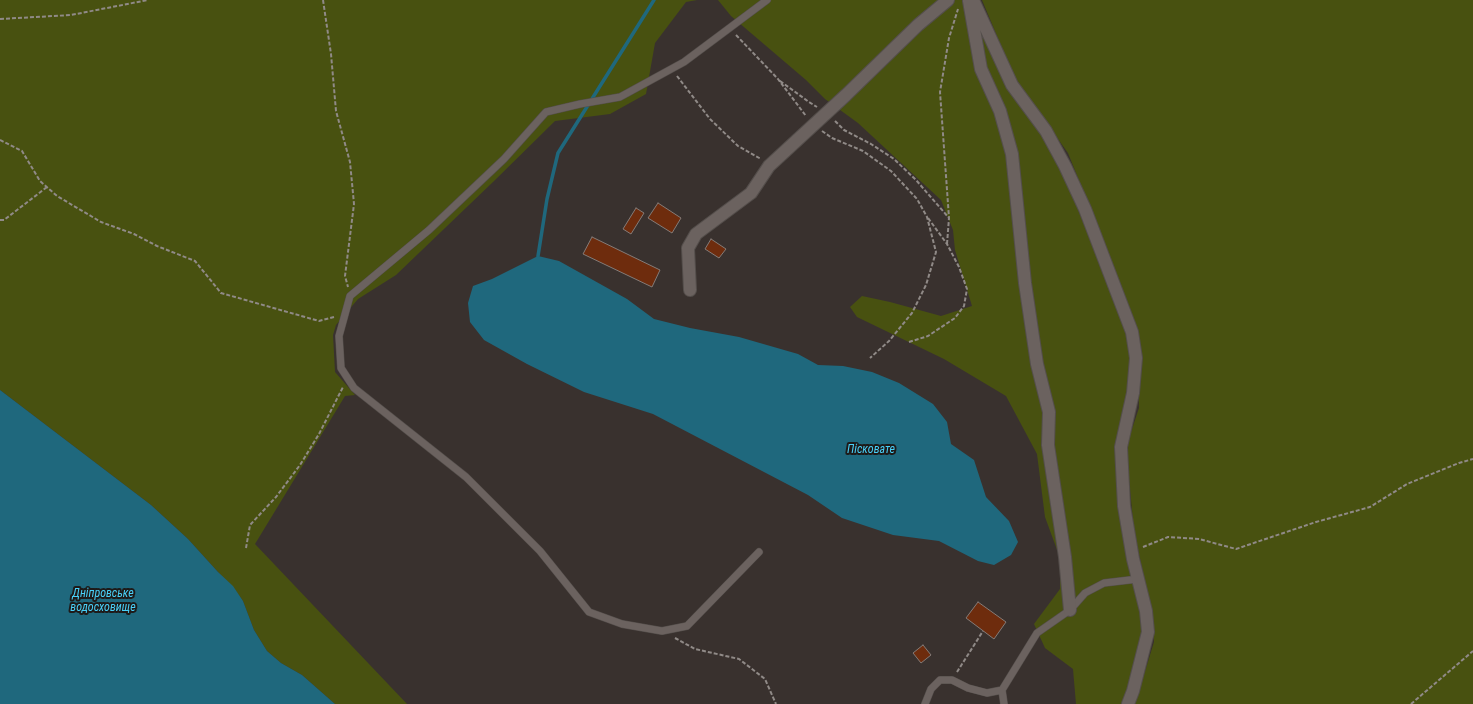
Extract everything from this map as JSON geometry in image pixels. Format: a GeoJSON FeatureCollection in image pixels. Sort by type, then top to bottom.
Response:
{"type":"FeatureCollection","features":[{"type":"Feature","properties":{"kind":"street"},"geometry":{"type":"LineString","coordinates":[[690,290],[688,248],[696,234],[751,194],[769,166],[918,25],[948,0]]}},
{"type":"Feature","properties":{"kind":"street"},"geometry":{"type":"LineString","coordinates":[[968,0],[981,69],[1000,111],[1012,154],[1025,283],[1036,357],[1049,412],[1048,445],[1070,610]]}},
{"type":"Feature","properties":{"kind":"street"},"geometry":{"type":"LineString","coordinates":[[973,0],[1012,85],[1046,131],[1065,166],[1085,209],[1132,332],[1136,358],[1133,393],[1121,448],[1124,506],[1138,579],[1146,611],[1148,632],[1133,691],[1128,704]]}},
{"type":"Feature","properties":{"kind":"lane"},"geometry":{"type":"LineString","coordinates":[[759,552],[687,626],[662,631],[622,624],[589,612],[540,551],[466,477],[354,388],[341,368],[339,336],[350,296],[429,230],[504,159],[546,112],[620,97],[684,62],[768,0]]}},
{"type":"Feature","properties":{"kind":"lane"},"geometry":{"type":"LineString","coordinates":[[1004,704],[1002,690],[1037,633],[1070,610],[1085,593],[1104,583],[1138,579]]}},
{"type":"Feature","properties":{"kind":"lane"},"geometry":{"type":"LineString","coordinates":[[925,704],[931,689],[940,680],[952,680],[968,688],[987,693],[1002,690]]}},
{"type":"Feature","properties":{"kind":"path"},"geometry":{"type":"LineString","coordinates":[[0,19],[71,16],[148,0]]}},
{"type":"Feature","properties":{"kind":"path"},"geometry":{"type":"LineString","coordinates":[[323,0],[331,54],[336,111],[350,162],[354,197],[345,276],[350,296]]}},
{"type":"Feature","properties":{"kind":"path"},"geometry":{"type":"LineString","coordinates":[[947,244],[949,218],[940,92],[949,38],[959,8]]}},
{"type":"Feature","properties":{"kind":"path"},"geometry":{"type":"LineString","coordinates":[[730,28],[778,79],[813,125],[832,138],[863,151],[891,171],[917,199],[947,244],[959,267],[967,289],[964,306],[955,318],[928,336],[908,342]]}},
{"type":"Feature","properties":{"kind":"path"},"geometry":{"type":"LineString","coordinates":[[672,68],[710,119],[738,146],[759,156],[769,166]]}},
{"type":"Feature","properties":{"kind":"path"},"geometry":{"type":"LineString","coordinates":[[778,79],[808,102],[827,112],[844,130],[871,144],[894,159],[916,180],[949,218]]}},
{"type":"Feature","properties":{"kind":"path"},"geometry":{"type":"LineString","coordinates":[[0,140],[22,151],[40,181],[57,196],[101,222],[134,234],[157,246],[195,261],[221,293],[319,321],[345,314]]}},
{"type":"Feature","properties":{"kind":"path"},"geometry":{"type":"LineString","coordinates":[[0,220],[4,220],[47,187]]}},
{"type":"Feature","properties":{"kind":"path"},"geometry":{"type":"LineString","coordinates":[[870,358],[889,341],[912,313],[926,285],[936,252],[927,216]]}},
{"type":"Feature","properties":{"kind":"path"},"geometry":{"type":"LineString","coordinates":[[246,548],[250,525],[276,497],[300,464],[319,434],[348,379]]}},
{"type":"Feature","properties":{"kind":"path"},"geometry":{"type":"LineString","coordinates":[[1132,549],[1143,547],[1168,537],[1199,539],[1236,549],[1316,522],[1370,507],[1407,484],[1459,463],[1473,460]]}},
{"type":"Feature","properties":{"kind":"path"},"geometry":{"type":"LineString","coordinates":[[662,631],[695,649],[739,659],[765,679],[776,704]]}},
{"type":"Feature","properties":{"kind":"path"},"geometry":{"type":"LineString","coordinates":[[952,680],[983,631]]}},
{"type":"Feature","properties":{"kind":"path"},"geometry":{"type":"LineString","coordinates":[[1411,704],[1473,651]]}},
{"type":"Feature","properties":{"kind":"green space"},"geometry":{"type":"Polygon","coordinates":[[[0,0],[697,0],[686,2],[655,43],[646,94],[610,114],[555,121],[396,275],[358,299],[336,325],[333,335],[335,372],[355,395],[345,396],[255,544],[407,704],[335,704],[302,675],[281,663],[267,651],[254,630],[243,601],[233,587],[188,539],[151,505],[0,390],[0,0]]]}},
{"type":"Feature","properties":{"kind":"green space"},"geometry":{"type":"Polygon","coordinates":[[[718,0],[963,0],[987,42],[1007,85],[1056,155],[1128,334],[1132,361],[1128,401],[1117,446],[1143,634],[1128,691],[1122,704],[1076,704],[1073,669],[1045,648],[1034,624],[1060,589],[1060,558],[1045,517],[1037,454],[1006,396],[944,359],[857,317],[850,307],[862,296],[941,316],[972,306],[955,250],[953,230],[941,200],[858,123],[825,99],[806,80],[731,16],[718,0]]]}},
{"type":"Feature","properties":{"kind":"green space"},"geometry":{"type":"Polygon","coordinates":[[[982,0],[1473,0],[1473,704],[1135,704],[1154,642],[1152,614],[1134,531],[1126,447],[1139,408],[1137,332],[1109,255],[1068,153],[1015,79],[982,0]]]}},
{"type":"Feature","properties":{"kind":"water","name":"Пісковате"},"geometry":{"type":"Polygon","coordinates":[[[538,256],[559,261],[627,299],[654,319],[690,328],[739,337],[798,354],[818,365],[843,366],[872,372],[899,383],[933,404],[947,422],[951,444],[974,460],[986,497],[1009,521],[1018,542],[1011,555],[994,565],[978,561],[939,541],[893,535],[842,518],[808,495],[653,414],[584,392],[527,364],[484,340],[470,322],[468,303],[473,286],[492,279],[538,256]]]}},
{"type":"Feature","properties":{"kind":"water","name":"Дніпровське водосховище"},"geometry":{"type":"Polygon","coordinates":[[[0,390],[151,505],[188,539],[233,586],[243,601],[254,630],[267,651],[281,663],[302,675],[335,704],[0,704],[0,390]]]}},
{"type":"Feature","properties":{"kind":"building"},"geometry":{"type":"Polygon","coordinates":[[[658,203],[681,218],[672,233],[648,218],[658,203]]]}},
{"type":"Feature","properties":{"kind":"building"},"geometry":{"type":"Polygon","coordinates":[[[636,208],[644,213],[631,234],[623,229],[636,208]]]}},
{"type":"Feature","properties":{"kind":"building"},"geometry":{"type":"Polygon","coordinates":[[[592,237],[660,270],[652,287],[583,254],[592,237]]]}},
{"type":"Feature","properties":{"kind":"building"},"geometry":{"type":"Polygon","coordinates":[[[711,239],[726,249],[719,258],[705,249],[711,239]]]}},
{"type":"Feature","properties":{"kind":"building"},"geometry":{"type":"Polygon","coordinates":[[[978,602],[1006,622],[994,639],[966,618],[978,602]]]}},
{"type":"Feature","properties":{"kind":"building"},"geometry":{"type":"Polygon","coordinates":[[[923,645],[931,655],[921,663],[913,653],[923,645]]]}},
{"type":"Feature","properties":{"kind":"waterway"},"geometry":{"type":"LineString","coordinates":[[538,256],[547,199],[558,153],[654,0]]}}]}
